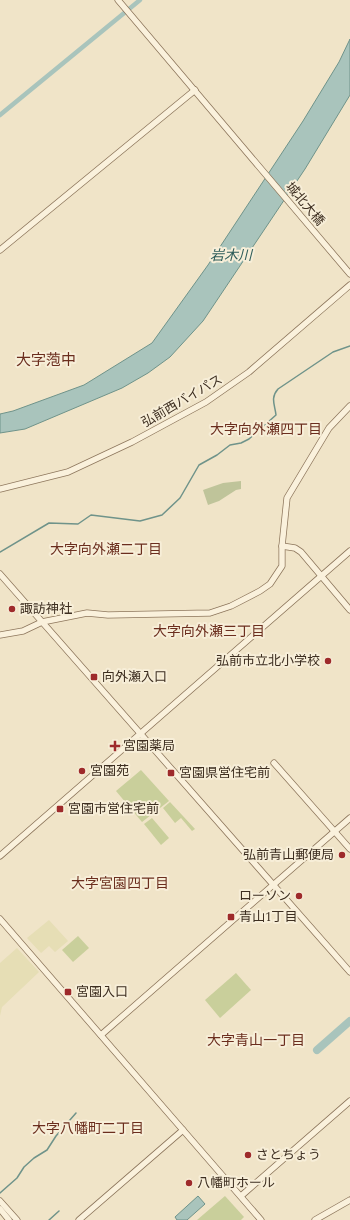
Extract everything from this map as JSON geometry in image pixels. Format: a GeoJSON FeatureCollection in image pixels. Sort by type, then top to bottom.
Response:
{"type":"FeatureCollection","features":[{"type":"Feature","properties":{"kind":"street","name":"城北大橋"},"geometry":{"type":"LineString","coordinates":[[118,0],[350,274]]}},
{"type":"Feature","properties":{"kind":"street"},"geometry":{"type":"LineString","coordinates":[[0,250],[195,90]]}},
{"type":"Feature","properties":{"kind":"street","name":"弘前西バイパス"},"geometry":{"type":"LineString","coordinates":[[0,489],[68,472],[132,442],[206,402],[249,372],[350,285]]}},
{"type":"Feature","properties":{"kind":"street"},"geometry":{"type":"LineString","coordinates":[[0,635],[22,631],[42,622],[87,613],[108,615],[210,613],[246,599],[270,584],[282,566],[282,546],[287,498],[329,428],[350,406]]}},
{"type":"Feature","properties":{"kind":"street"},"geometry":{"type":"LineString","coordinates":[[282,546],[295,548],[301,552],[350,610]]}},
{"type":"Feature","properties":{"kind":"street"},"geometry":{"type":"LineString","coordinates":[[0,856],[350,551]]}},
{"type":"Feature","properties":{"kind":"street"},"geometry":{"type":"LineString","coordinates":[[0,574],[350,972]]}},
{"type":"Feature","properties":{"kind":"street"},"geometry":{"type":"LineString","coordinates":[[274,763],[350,849]]}},
{"type":"Feature","properties":{"kind":"street"},"geometry":{"type":"LineString","coordinates":[[101,1035],[350,818]]}},
{"type":"Feature","properties":{"kind":"street"},"geometry":{"type":"LineString","coordinates":[[0,919],[261,1220]]}},
{"type":"Feature","properties":{"kind":"street"},"geometry":{"type":"LineString","coordinates":[[241,1196],[350,1101]]}},
{"type":"Feature","properties":{"kind":"street"},"geometry":{"type":"LineString","coordinates":[[79,1220],[183,1130]]}},
{"type":"Feature","properties":{"kind":"street"},"geometry":{"type":"LineString","coordinates":[[315,1220],[350,1200]]}},
{"type":"Feature","properties":{"kind":"street"},"geometry":{"type":"LineString","coordinates":[[0,1201],[17,1220]]}},
{"type":"Feature","properties":{"kind":"street"},"geometry":{"type":"LineString","coordinates":[[0,1209],[9,1220]]}},
{"type":"Feature","properties":{"kind":"shaded area"},"geometry":{"type":"Polygon","coordinates":[[[49,920],[68,941],[55,952],[49,946],[41,953],[27,938],[49,920]]]}},
{"type":"Feature","properties":{"kind":"shaded area"},"geometry":{"type":"Polygon","coordinates":[[[17,948],[39,972],[2,1007],[0,1016],[0,963],[17,948]]]}},
{"type":"Feature","properties":{"kind":"green space"},"geometry":{"type":"Polygon","coordinates":[[[241,481],[241,489],[236,490],[219,501],[208,505],[203,490],[223,483],[241,481]]]}},
{"type":"Feature","properties":{"kind":"green space"},"geometry":{"type":"Polygon","coordinates":[[[141,770],[169,801],[142,822],[116,791],[141,770]]]}},
{"type":"Feature","properties":{"kind":"green space"},"geometry":{"type":"Polygon","coordinates":[[[170,802],[195,829],[192,831],[181,818],[175,823],[163,808],[170,802]]]}},
{"type":"Feature","properties":{"kind":"green space"},"geometry":{"type":"Polygon","coordinates":[[[152,818],[169,838],[161,845],[144,824],[152,818]]]}},
{"type":"Feature","properties":{"kind":"green space"},"geometry":{"type":"Polygon","coordinates":[[[78,936],[89,948],[73,962],[62,950],[78,936]]]}},
{"type":"Feature","properties":{"kind":"green space"},"geometry":{"type":"Polygon","coordinates":[[[236,973],[251,990],[220,1018],[205,1000],[236,973]]]}},
{"type":"Feature","properties":{"kind":"green space"},"geometry":{"type":"Polygon","coordinates":[[[225,1196],[244,1217],[241,1220],[197,1220],[225,1196]]]}},
{"type":"Feature","properties":{"kind":"water","name":"岩木川"},"geometry":{"type":"Polygon","coordinates":[[[350,39],[350,95],[305,169],[203,321],[170,357],[148,373],[122,388],[25,429],[0,433],[0,414],[13,411],[84,385],[152,343],[208,265],[303,121],[339,62],[350,39]]]}},
{"type":"Feature","properties":{"kind":"water"},"geometry":{"type":"Polygon","coordinates":[[[198,1196],[205,1204],[187,1220],[177,1220],[175,1217],[198,1196]]]}},
{"type":"Feature","properties":{"kind":"waterway"},"geometry":{"type":"LineString","coordinates":[[0,115],[140,0]]}},
{"type":"Feature","properties":{"kind":"waterway"},"geometry":{"type":"LineString","coordinates":[[0,552],[49,523],[78,524],[91,515],[140,521],[162,515],[180,498],[199,465],[217,455],[230,445],[241,443],[249,439],[276,415],[274,395],[278,389],[333,352],[350,346]]}},
{"type":"Feature","properties":{"kind":"waterway"},"geometry":{"type":"LineString","coordinates":[[317,1050],[350,1021]]}},
{"type":"Feature","properties":{"kind":"waterway"},"geometry":{"type":"LineString","coordinates":[[0,1193],[17,1178],[24,1167],[34,1158],[47,1150],[56,1136],[76,1113]]}},
{"type":"Feature","properties":{"kind":"waterway"},"geometry":{"type":"LineString","coordinates":[[49,1220],[59,1211]]}},
{"type":"Feature","properties":{"kind":"place","name":"諏訪神社"},"geometry":{"type":"Point","coordinates":[12,609]}},
{"type":"Feature","properties":{"kind":"place","name":"弘前市立北小学校"},"geometry":{"type":"Point","coordinates":[328,661]}},
{"type":"Feature","properties":{"kind":"place","name":"向外瀬入口"},"geometry":{"type":"Point","coordinates":[94,677]}},
{"type":"Feature","properties":{"kind":"place","name":"宮園薬局"},"geometry":{"type":"Point","coordinates":[115,746]}},
{"type":"Feature","properties":{"kind":"place","name":"宮園苑"},"geometry":{"type":"Point","coordinates":[82,771]}},
{"type":"Feature","properties":{"kind":"place","name":"宮園県営住宅前"},"geometry":{"type":"Point","coordinates":[171,773]}},
{"type":"Feature","properties":{"kind":"place","name":"宮園市営住宅前"},"geometry":{"type":"Point","coordinates":[60,809]}},
{"type":"Feature","properties":{"kind":"place","name":"弘前青山郵便局"},"geometry":{"type":"Point","coordinates":[342,855]}},
{"type":"Feature","properties":{"kind":"place","name":"ローソン"},"geometry":{"type":"Point","coordinates":[299,896]}},
{"type":"Feature","properties":{"kind":"place","name":"青山1丁目"},"geometry":{"type":"Point","coordinates":[231,917]}},
{"type":"Feature","properties":{"kind":"place","name":"宮園入口"},"geometry":{"type":"Point","coordinates":[68,992]}},
{"type":"Feature","properties":{"kind":"place","name":"さとちょう"},"geometry":{"type":"Point","coordinates":[248,1155]}},
{"type":"Feature","properties":{"kind":"place","name":"八幡町ホール"},"geometry":{"type":"Point","coordinates":[189,1183]}},
{"type":"Feature","properties":{"kind":"district","name":"大字萢中"},"geometry":{"type":"Point","coordinates":[46,360]}},
{"type":"Feature","properties":{"kind":"district","name":"大字向外瀬四丁目"},"geometry":{"type":"Point","coordinates":[266,429]}},
{"type":"Feature","properties":{"kind":"district","name":"大字向外瀬二丁目"},"geometry":{"type":"Point","coordinates":[106,549]}},
{"type":"Feature","properties":{"kind":"district","name":"大字向外瀬三丁目"},"geometry":{"type":"Point","coordinates":[209,631]}},
{"type":"Feature","properties":{"kind":"district","name":"大字宮園四丁目"},"geometry":{"type":"Point","coordinates":[120,883]}},
{"type":"Feature","properties":{"kind":"district","name":"大字青山一丁目"},"geometry":{"type":"Point","coordinates":[256,1040]}},
{"type":"Feature","properties":{"kind":"district","name":"大字八幡町二丁目"},"geometry":{"type":"Point","coordinates":[88,1128]}}]}
